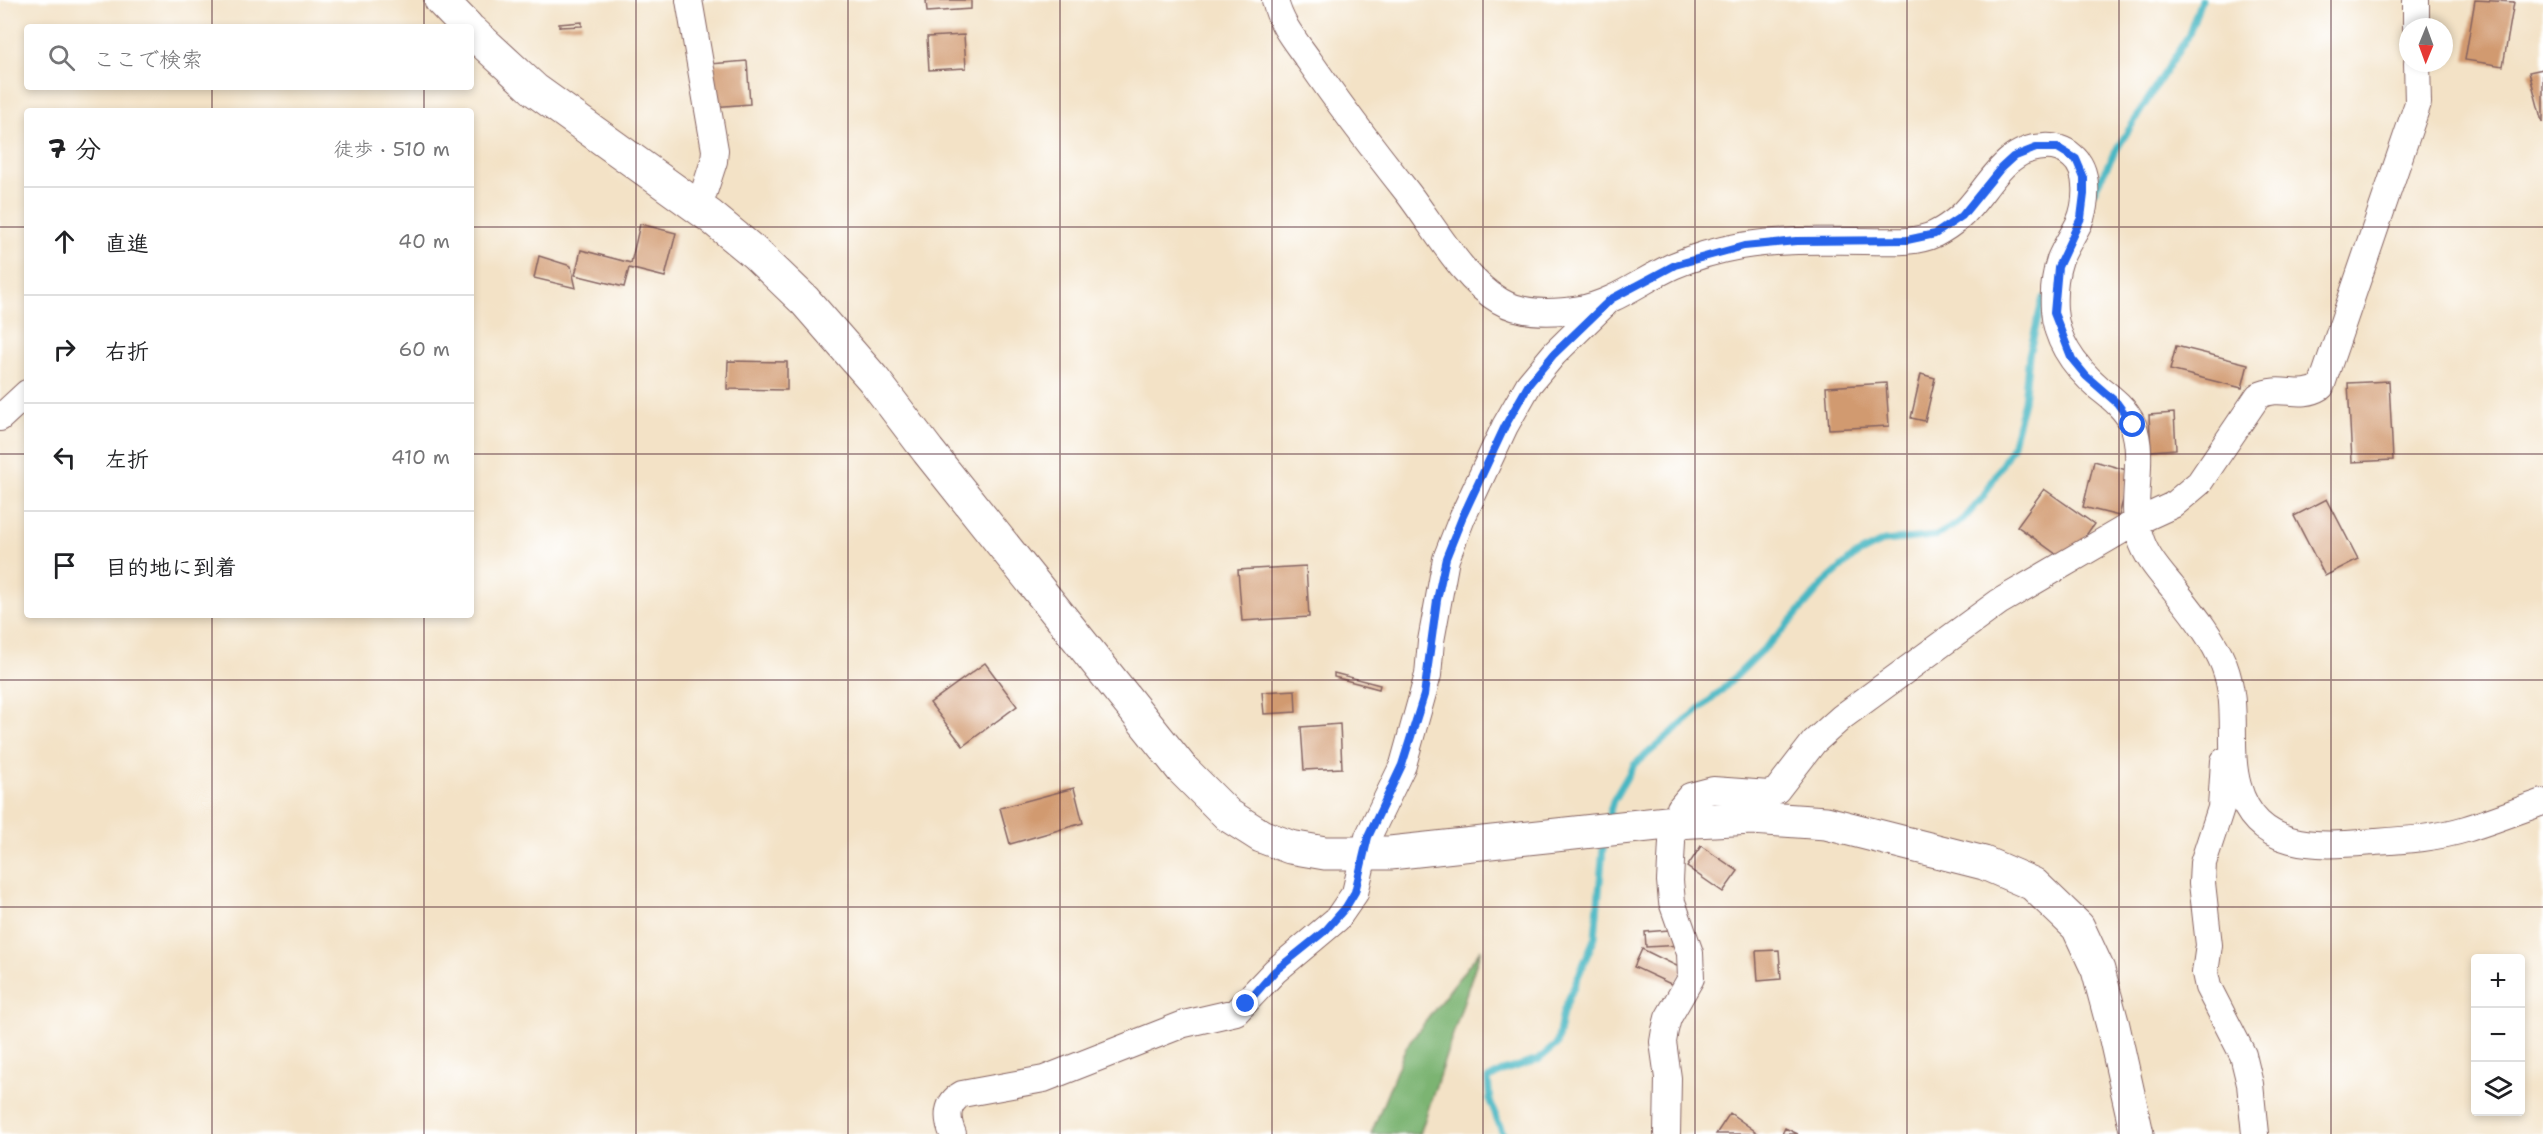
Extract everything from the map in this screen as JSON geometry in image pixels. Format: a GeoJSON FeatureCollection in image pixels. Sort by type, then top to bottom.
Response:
{"type":"FeatureCollection","features":[{"type":"Feature","properties":{"kind":"street"},"geometry":{"type":"LineString","coordinates":[[441,0],[465,24]]}},
{"type":"Feature","properties":{"kind":"street"},"geometry":{"type":"LineString","coordinates":[[689,0],[715,150],[714,161],[703,195]]}},
{"type":"Feature","properties":{"kind":"street"},"geometry":{"type":"LineString","coordinates":[[1275,0],[1283,24],[1461,266],[1486,291],[1511,307],[1540,312],[1583,308],[1611,299],[1675,265],[1744,246],[1796,241],[1907,240],[1935,234],[1962,216],[2001,168],[2013,157],[2036,148],[2058,148],[2076,159],[2084,178],[2081,218],[2058,267],[2054,313],[2072,359],[2086,376],[2117,403],[2133,425],[2136,450],[2136,522],[2140,538],[2152,562],[2206,632],[2223,663],[2234,707],[2233,734],[2238,785],[2247,805],[2272,833],[2306,845],[2324,846],[2415,839],[2461,831],[2543,802]]}},
{"type":"Feature","properties":{"kind":"street"},"geometry":{"type":"LineString","coordinates":[[2416,0],[2416,18]]}},
{"type":"Feature","properties":{"kind":"street"},"geometry":{"type":"LineString","coordinates":[[474,33],[534,90],[711,216],[756,254],[805,301],[874,380],[1182,769],[1214,803],[1249,830],[1274,841],[1309,851],[1376,853],[1752,818],[1826,823],[1984,863],[2033,884],[2078,927],[2098,970],[2137,1134]]}},
{"type":"Feature","properties":{"kind":"street"},"geometry":{"type":"LineString","coordinates":[[1667,1134],[1668,1077],[1665,1030],[1668,1018],[1691,978],[1689,953],[1672,902],[1670,881],[1676,824],[1690,796],[1713,790],[1769,794],[1777,790],[1814,742],[1842,717],[1999,602],[2136,522],[2173,506],[2199,483],[2258,396],[2268,391],[2278,390],[2311,393],[2321,387],[2418,103],[2417,72]]}},
{"type":"Feature","properties":{"kind":"street"},"geometry":{"type":"LineString","coordinates":[[953,1134],[948,1121],[948,1108],[953,1099],[962,1094],[1044,1079],[1184,1024],[1236,1012],[1275,971],[1337,919],[1376,853],[1428,675],[1431,641],[1446,558],[1466,509],[1505,426],[1529,384],[1554,354],[1611,299]]}},
{"type":"Feature","properties":{"kind":"street"},"geometry":{"type":"LineString","coordinates":[[0,418],[24,396]]}},
{"type":"Feature","properties":{"kind":"street"},"geometry":{"type":"LineString","coordinates":[[2233,734],[2225,743],[2222,808],[2204,862],[2202,883],[2209,945],[2205,974],[2208,987],[2243,1055],[2250,1084],[2255,1134]]}},
{"type":"Feature","properties":{"kind":"green space"},"geometry":{"type":"Polygon","coordinates":[[[1481,949],[1420,1134],[1371,1134],[1406,1047],[1481,949]]]}},
{"type":"Feature","properties":{"kind":"building"},"geometry":{"type":"Polygon","coordinates":[[[926,0],[971,0],[971,9],[927,12],[926,0]]]}},
{"type":"Feature","properties":{"kind":"building"},"geometry":{"type":"Polygon","coordinates":[[[2475,0],[2514,2],[2503,66],[2465,60],[2475,0]]]}},
{"type":"Feature","properties":{"kind":"building"},"geometry":{"type":"Polygon","coordinates":[[[582,22],[582,26],[559,27],[559,24],[582,22]]]}},
{"type":"Feature","properties":{"kind":"building"},"geometry":{"type":"Polygon","coordinates":[[[964,35],[966,68],[929,70],[927,37],[964,35]]]}},
{"type":"Feature","properties":{"kind":"building"},"geometry":{"type":"Polygon","coordinates":[[[747,61],[750,104],[712,107],[710,64],[747,61]]]}},
{"type":"Feature","properties":{"kind":"building"},"geometry":{"type":"Polygon","coordinates":[[[2543,69],[2543,122],[2542,122],[2529,72],[2543,69]]]}},
{"type":"Feature","properties":{"kind":"building"},"geometry":{"type":"Polygon","coordinates":[[[640,224],[676,233],[665,277],[629,268],[624,287],[575,275],[581,250],[631,263],[640,224]]]}},
{"type":"Feature","properties":{"kind":"building"},"geometry":{"type":"Polygon","coordinates":[[[539,256],[571,266],[576,288],[534,278],[539,256]]]}},
{"type":"Feature","properties":{"kind":"building"},"geometry":{"type":"Polygon","coordinates":[[[2176,346],[2248,364],[2242,388],[2170,370],[2176,346]]]}},
{"type":"Feature","properties":{"kind":"building"},"geometry":{"type":"Polygon","coordinates":[[[728,361],[787,362],[787,390],[727,389],[728,361]]]}},
{"type":"Feature","properties":{"kind":"building"},"geometry":{"type":"Polygon","coordinates":[[[1921,374],[1935,378],[1925,421],[1911,418],[1921,374]]]}},
{"type":"Feature","properties":{"kind":"building"},"geometry":{"type":"Polygon","coordinates":[[[2389,381],[2393,460],[2352,462],[2348,383],[2389,381]]]}},
{"type":"Feature","properties":{"kind":"building"},"geometry":{"type":"Polygon","coordinates":[[[1886,383],[1889,426],[1829,429],[1826,387],[1886,383]]]}},
{"type":"Feature","properties":{"kind":"building"},"geometry":{"type":"Polygon","coordinates":[[[2174,413],[2176,449],[2151,451],[2149,415],[2174,413]]]}},
{"type":"Feature","properties":{"kind":"building"},"geometry":{"type":"Polygon","coordinates":[[[2094,461],[2130,471],[2119,516],[2083,507],[2094,461]]]}},
{"type":"Feature","properties":{"kind":"building"},"geometry":{"type":"Polygon","coordinates":[[[2044,489],[2094,524],[2067,562],[2017,526],[2044,489]]]}},
{"type":"Feature","properties":{"kind":"building"},"geometry":{"type":"Polygon","coordinates":[[[2327,499],[2358,559],[2325,576],[2294,516],[2327,499]]]}},
{"type":"Feature","properties":{"kind":"building"},"geometry":{"type":"Polygon","coordinates":[[[1306,566],[1309,617],[1242,621],[1238,570],[1306,566]]]}},
{"type":"Feature","properties":{"kind":"building"},"geometry":{"type":"Polygon","coordinates":[[[985,663],[1017,706],[963,746],[930,703],[985,663]]]}},
{"type":"Feature","properties":{"kind":"building"},"geometry":{"type":"Polygon","coordinates":[[[1334,673],[1380,685],[1379,689],[1334,677],[1334,673]]]}},
{"type":"Feature","properties":{"kind":"building"},"geometry":{"type":"Polygon","coordinates":[[[1295,690],[1296,712],[1264,714],[1262,692],[1295,690]]]}},
{"type":"Feature","properties":{"kind":"building"},"geometry":{"type":"Polygon","coordinates":[[[1340,724],[1342,768],[1304,770],[1301,727],[1340,724]]]}},
{"type":"Feature","properties":{"kind":"building"},"geometry":{"type":"Polygon","coordinates":[[[1074,788],[1083,823],[1010,844],[1000,808],[1074,788]]]}},
{"type":"Feature","properties":{"kind":"building"},"geometry":{"type":"Polygon","coordinates":[[[1701,846],[1738,871],[1723,892],[1687,867],[1701,846]]]}},
{"type":"Feature","properties":{"kind":"building"},"geometry":{"type":"Polygon","coordinates":[[[1681,929],[1682,945],[1646,947],[1645,932],[1681,929]]]}},
{"type":"Feature","properties":{"kind":"building"},"geometry":{"type":"Polygon","coordinates":[[[1642,949],[1683,969],[1675,986],[1634,967],[1642,949]]]}},
{"type":"Feature","properties":{"kind":"building"},"geometry":{"type":"Polygon","coordinates":[[[1779,950],[1781,979],[1758,981],[1756,951],[1779,950]]]}},
{"type":"Feature","properties":{"kind":"building"},"geometry":{"type":"Polygon","coordinates":[[[1730,1113],[1759,1134],[1716,1134],[1730,1113]]]}},
{"type":"Feature","properties":{"kind":"building"},"geometry":{"type":"Polygon","coordinates":[[[1785,1128],[1798,1134],[1782,1134],[1785,1128]]]}},
{"type":"Feature","properties":{"kind":"waterway"},"geometry":{"type":"LineString","coordinates":[[2094,191],[2113,155],[2189,34],[2201,0]]}},
{"type":"Feature","properties":{"kind":"waterway"},"geometry":{"type":"LineString","coordinates":[[1607,821],[1613,801],[1634,765],[1721,691],[1784,629],[1825,582],[1854,556],[1884,541],[1936,536],[1963,520],[1983,497],[2012,447],[2024,401],[2029,355],[2043,298]]}},
{"type":"Feature","properties":{"kind":"waterway"},"geometry":{"type":"LineString","coordinates":[[1503,1134],[1490,1101],[1488,1079],[1502,1071],[1538,1060],[1557,1044],[1563,1012],[1595,937],[1604,837]]}},
{"type":"Feature","properties":{"kind":"route"},"geometry":{"type":"LineString","coordinates":[[1246,1004],[1275,971],[1337,919],[1355,892],[1368,837],[1402,765],[1424,695],[1437,600],[1446,558],[1462,518],[1505,426],[1529,384],[1554,354],[1611,299],[1675,265],[1718,251],[1768,242],[1907,240],[1935,234],[1962,216],[2001,168],[2013,157],[2036,148],[2048,146],[2058,148],[2069,153],[2080,166],[2084,178],[2084,194],[2081,218],[2061,256],[2056,273],[2054,313],[2072,359],[2086,376],[2117,403],[2133,425]]}}]}
